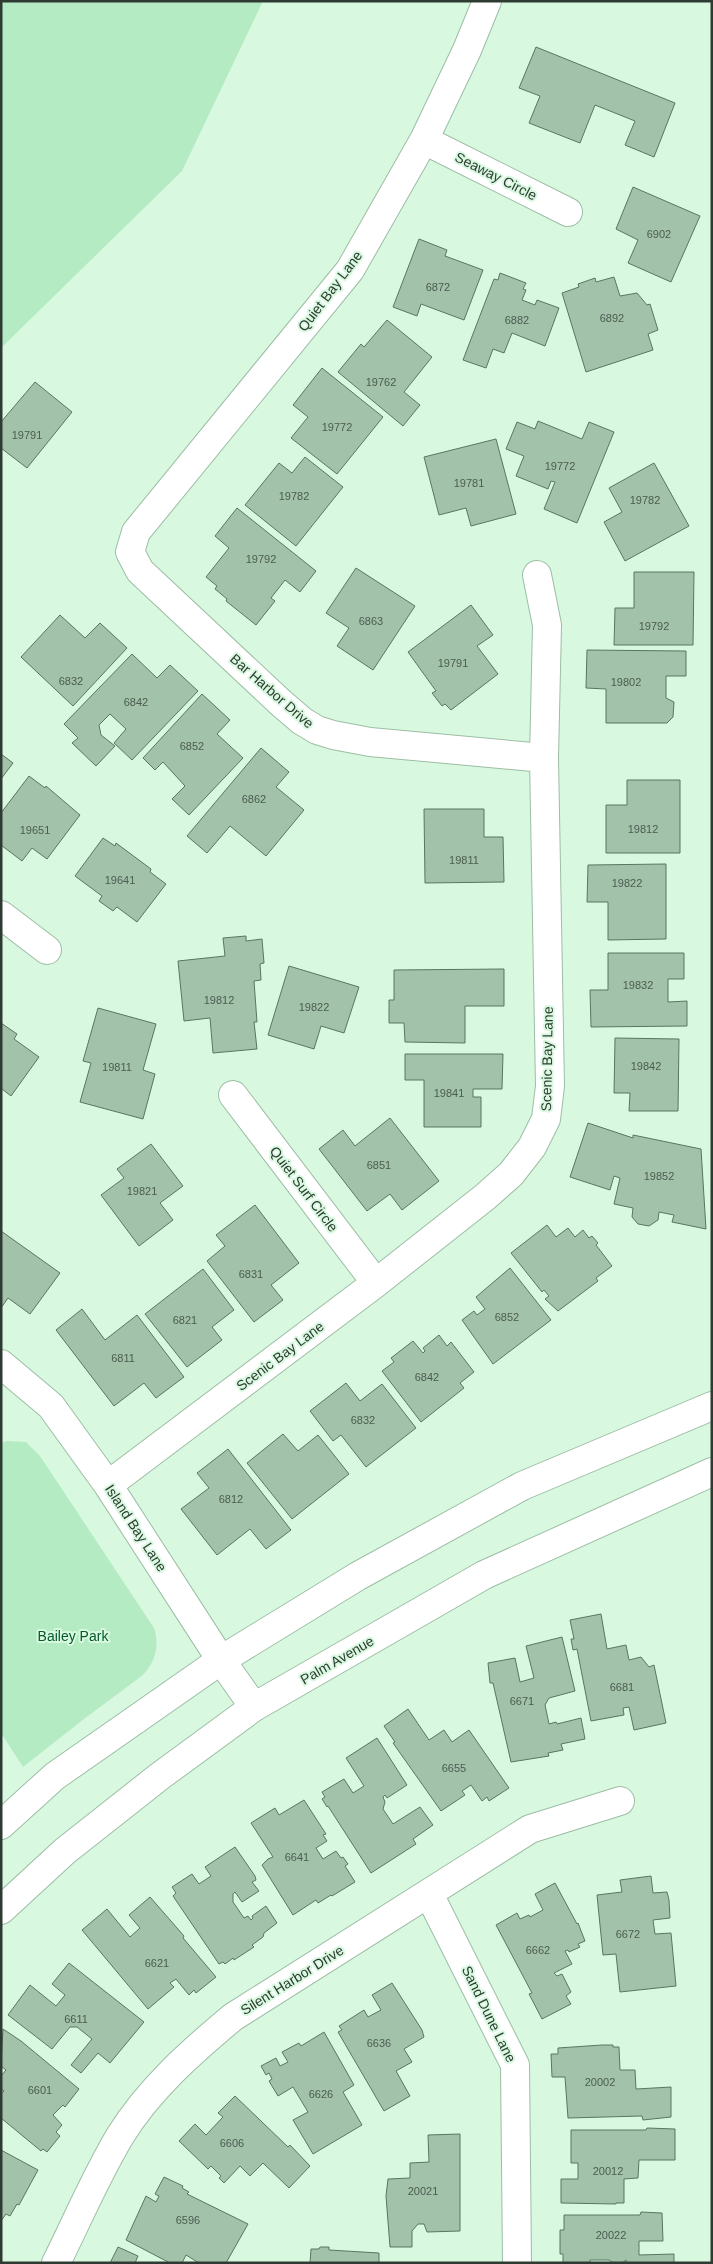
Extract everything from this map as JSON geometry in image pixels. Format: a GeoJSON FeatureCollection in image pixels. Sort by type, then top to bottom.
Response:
{"type":"FeatureCollection","features":[{"type":"Feature","properties":{"kind":"street","name":"Quiet Bay Lane"},"geometry":{"type":"LineString","coordinates":[[130,552],[136,532],[350,270],[424,140],[467,50],[487,1]]}},
{"type":"Feature","properties":{"kind":"street","name":"Seaway Circle"},"geometry":{"type":"LineString","coordinates":[[424,140],[568,212]]}},
{"type":"Feature","properties":{"kind":"street","name":"Bar Harbor Drive"},"geometry":{"type":"LineString","coordinates":[[130,552],[140,571],[281,703],[302,721],[317,730],[370,742],[544,758]]}},
{"type":"Feature","properties":{"kind":"street","name":"Scenic Bay Lane"},"geometry":{"type":"LineString","coordinates":[[108,1485],[376,1283],[485,1197],[511,1174],[532,1147],[546,1119],[550,1086],[544,758],[547,626],[537,575]]}},
{"type":"Feature","properties":{"kind":"street"},"geometry":{"type":"LineString","coordinates":[[1,915],[47,950]]}},
{"type":"Feature","properties":{"kind":"street","name":"Quiet Surf Circle"},"geometry":{"type":"LineString","coordinates":[[232,1095],[376,1283]]}},
{"type":"Feature","properties":{"kind":"street","name":"Island Bay Lane"},"geometry":{"type":"LineString","coordinates":[[2,1367],[51,1406],[108,1485],[221,1660],[254,1707]]}},
{"type":"Feature","properties":{"kind":"street"},"geometry":{"type":"LineString","coordinates":[[1,1825],[54,1776],[221,1660],[358,1576],[522,1486],[712,1406]]}},
{"type":"Feature","properties":{"kind":"street","name":"Palm Avenue"},"geometry":{"type":"LineString","coordinates":[[1,1910],[65,1851],[160,1776],[254,1707],[484,1575],[712,1472]]}},
{"type":"Feature","properties":{"kind":"street","name":"Silent Harbor Drive"},"geometry":{"type":"LineString","coordinates":[[56,2263],[121,2136],[156,2088],[192,2051],[233,2017],[530,1829],[620,1801]]}},
{"type":"Feature","properties":{"kind":"street","name":"Sand Dune Lane"},"geometry":{"type":"LineString","coordinates":[[429,1894],[515,2065],[517,2263]]}},
{"type":"Feature","properties":{"kind":"green space"},"geometry":{"type":"Polygon","coordinates":[[[1,1],[263,1],[182,171],[1,348],[1,1]]]}},
{"type":"Feature","properties":{"kind":"green space","name":"Bailey Park"},"geometry":{"type":"Polygon","coordinates":[[[7,1441],[26,1442],[40,1456],[154,1628],[156,1635],[155,1653],[151,1665],[143,1675],[23,1767],[1,1733],[1,1443],[7,1441]]]}},
{"type":"Feature","properties":{"kind":"building"},"geometry":{"type":"Polygon","coordinates":[[[536,47],[675,103],[654,157],[625,145],[635,121],[595,105],[580,143],[529,123],[540,96],[519,88],[536,47]]]}},
{"type":"Feature","properties":{"kind":"building"},"geometry":{"type":"Polygon","coordinates":[[[633,187],[700,216],[671,282],[628,263],[638,240],[616,229],[633,187]]]}},
{"type":"Feature","properties":{"kind":"building"},"geometry":{"type":"Polygon","coordinates":[[[419,239],[447,250],[445,256],[483,270],[464,320],[421,304],[417,316],[393,307],[419,239]]]}},
{"type":"Feature","properties":{"kind":"building"},"geometry":{"type":"Polygon","coordinates":[[[500,273],[526,283],[523,289],[526,290],[522,300],[535,305],[537,300],[559,308],[545,346],[512,333],[504,353],[493,349],[486,368],[463,360],[494,279],[498,280],[500,273]]]}},
{"type":"Feature","properties":{"kind":"building"},"geometry":{"type":"Polygon","coordinates":[[[614,277],[620,296],[637,293],[647,305],[650,304],[658,330],[648,334],[653,350],[586,372],[562,293],[579,287],[578,284],[595,278],[596,282],[614,277]]]}},
{"type":"Feature","properties":{"kind":"building"},"geometry":{"type":"Polygon","coordinates":[[[387,320],[432,357],[404,392],[420,405],[403,426],[338,372],[361,344],[364,347],[387,320]]]}},
{"type":"Feature","properties":{"kind":"building"},"geometry":{"type":"Polygon","coordinates":[[[322,368],[383,417],[337,474],[291,438],[308,417],[293,405],[322,368]]]}},
{"type":"Feature","properties":{"kind":"building"},"geometry":{"type":"Polygon","coordinates":[[[35,382],[72,412],[27,468],[1,448],[1,422],[35,382]]]}},
{"type":"Feature","properties":{"kind":"building"},"geometry":{"type":"Polygon","coordinates":[[[538,421],[582,439],[589,422],[614,432],[577,523],[544,509],[555,482],[551,481],[548,489],[516,476],[524,456],[506,449],[517,422],[535,429],[538,421]]]}},
{"type":"Feature","properties":{"kind":"building"},"geometry":{"type":"Polygon","coordinates":[[[496,439],[516,514],[471,526],[466,508],[439,515],[424,457],[496,439]]]}},
{"type":"Feature","properties":{"kind":"building"},"geometry":{"type":"Polygon","coordinates":[[[305,457],[343,487],[296,546],[245,505],[279,463],[292,473],[305,457]]]}},
{"type":"Feature","properties":{"kind":"building"},"geometry":{"type":"Polygon","coordinates":[[[654,463],[689,526],[625,561],[604,522],[622,512],[609,488],[654,463]]]}},
{"type":"Feature","properties":{"kind":"building"},"geometry":{"type":"Polygon","coordinates":[[[237,508],[316,571],[300,592],[285,580],[271,598],[275,601],[256,625],[226,601],[227,599],[215,589],[217,586],[206,577],[229,548],[215,536],[237,508]]]}},
{"type":"Feature","properties":{"kind":"building"},"geometry":{"type":"Polygon","coordinates":[[[356,568],[415,606],[373,670],[337,646],[349,628],[326,613],[356,568]]]}},
{"type":"Feature","properties":{"kind":"building"},"geometry":{"type":"Polygon","coordinates":[[[634,572],[694,572],[693,645],[614,645],[615,608],[634,608],[634,572]]]}},
{"type":"Feature","properties":{"kind":"building"},"geometry":{"type":"Polygon","coordinates":[[[471,605],[493,635],[477,646],[498,674],[451,710],[445,704],[442,706],[432,693],[436,691],[408,652],[471,605]]]}},
{"type":"Feature","properties":{"kind":"building"},"geometry":{"type":"Polygon","coordinates":[[[60,615],[85,638],[100,623],[127,648],[73,706],[21,657],[60,615]]]}},
{"type":"Feature","properties":{"kind":"building"},"geometry":{"type":"Polygon","coordinates":[[[587,650],[686,651],[686,676],[666,676],[666,698],[674,702],[673,717],[667,723],[606,723],[606,689],[586,688],[587,650]]]}},
{"type":"Feature","properties":{"kind":"building"},"geometry":{"type":"Polygon","coordinates":[[[132,654],[157,678],[170,665],[198,691],[132,760],[114,743],[126,729],[110,714],[99,725],[101,735],[115,746],[96,766],[72,743],[78,738],[64,724],[132,654]]]}},
{"type":"Feature","properties":{"kind":"building"},"geometry":{"type":"Polygon","coordinates":[[[202,694],[230,720],[217,734],[243,758],[189,815],[172,799],[185,786],[163,762],[155,770],[143,758],[202,694]]]}},
{"type":"Feature","properties":{"kind":"building"},"geometry":{"type":"Polygon","coordinates":[[[261,748],[289,772],[276,787],[304,810],[266,856],[230,826],[207,853],[187,836],[261,748]]]}},
{"type":"Feature","properties":{"kind":"building"},"geometry":{"type":"Polygon","coordinates":[[[1,754],[13,763],[1,779],[1,754]]]}},
{"type":"Feature","properties":{"kind":"building"},"geometry":{"type":"Polygon","coordinates":[[[29,776],[45,788],[46,786],[80,815],[47,859],[32,848],[22,861],[1,845],[1,813],[29,776]]]}},
{"type":"Feature","properties":{"kind":"building"},"geometry":{"type":"Polygon","coordinates":[[[627,780],[680,780],[680,853],[606,853],[606,805],[627,805],[627,780]]]}},
{"type":"Feature","properties":{"kind":"building"},"geometry":{"type":"Polygon","coordinates":[[[424,809],[484,809],[484,837],[503,837],[504,882],[425,883],[424,809]]]}},
{"type":"Feature","properties":{"kind":"building"},"geometry":{"type":"Polygon","coordinates":[[[103,838],[115,846],[116,843],[151,869],[150,872],[166,884],[137,922],[117,907],[113,911],[99,901],[102,896],[75,876],[103,838]]]}},
{"type":"Feature","properties":{"kind":"building"},"geometry":{"type":"Polygon","coordinates":[[[666,864],[666,939],[608,940],[608,902],[587,902],[588,865],[666,864]]]}},
{"type":"Feature","properties":{"kind":"building"},"geometry":{"type":"Polygon","coordinates":[[[246,936],[246,941],[262,939],[264,963],[260,964],[261,980],[254,981],[257,1022],[254,1022],[257,1049],[213,1053],[210,1018],[184,1021],[178,961],[225,956],[223,938],[246,936]]]}},
{"type":"Feature","properties":{"kind":"building"},"geometry":{"type":"Polygon","coordinates":[[[608,953],[684,953],[684,979],[668,979],[668,1002],[687,1001],[687,1026],[591,1027],[590,990],[608,990],[608,953]]]}},
{"type":"Feature","properties":{"kind":"building"},"geometry":{"type":"Polygon","coordinates":[[[289,966],[359,987],[344,1033],[321,1026],[314,1049],[268,1035],[289,966]]]}},
{"type":"Feature","properties":{"kind":"building"},"geometry":{"type":"Polygon","coordinates":[[[504,969],[504,1006],[465,1006],[465,1043],[405,1042],[404,1023],[389,1023],[389,1000],[394,1000],[394,970],[504,969]]]}},
{"type":"Feature","properties":{"kind":"building"},"geometry":{"type":"Polygon","coordinates":[[[98,1008],[156,1024],[143,1070],[155,1074],[143,1119],[80,1102],[91,1063],[83,1061],[98,1008]]]}},
{"type":"Feature","properties":{"kind":"building"},"geometry":{"type":"Polygon","coordinates":[[[1,1023],[17,1034],[14,1039],[39,1057],[11,1096],[2,1089],[1,1091],[1,1023]]]}},
{"type":"Feature","properties":{"kind":"building"},"geometry":{"type":"Polygon","coordinates":[[[615,1038],[679,1039],[678,1111],[629,1111],[630,1093],[614,1093],[615,1038]]]}},
{"type":"Feature","properties":{"kind":"building"},"geometry":{"type":"Polygon","coordinates":[[[405,1054],[503,1054],[502,1089],[473,1089],[473,1097],[481,1097],[481,1127],[424,1127],[424,1080],[405,1080],[405,1054]]]}},
{"type":"Feature","properties":{"kind":"building"},"geometry":{"type":"Polygon","coordinates":[[[390,1118],[439,1181],[402,1210],[390,1194],[367,1211],[319,1149],[343,1130],[355,1146],[390,1118]]]}},
{"type":"Feature","properties":{"kind":"building"},"geometry":{"type":"Polygon","coordinates":[[[588,1123],[633,1138],[633,1135],[701,1149],[706,1229],[672,1222],[674,1215],[659,1212],[658,1220],[649,1226],[638,1224],[632,1217],[633,1208],[614,1204],[620,1178],[614,1176],[610,1190],[570,1177],[588,1123]]]}},
{"type":"Feature","properties":{"kind":"building"},"geometry":{"type":"Polygon","coordinates":[[[151,1144],[183,1186],[160,1203],[173,1220],[139,1246],[101,1195],[124,1178],[117,1169],[151,1144]]]}},
{"type":"Feature","properties":{"kind":"building"},"geometry":{"type":"Polygon","coordinates":[[[255,1205],[299,1263],[271,1285],[283,1300],[254,1322],[207,1261],[225,1246],[216,1235],[255,1205]]]}},
{"type":"Feature","properties":{"kind":"building"},"geometry":{"type":"Polygon","coordinates":[[[547,1225],[556,1237],[568,1228],[575,1237],[583,1230],[589,1238],[592,1236],[598,1243],[596,1245],[612,1266],[596,1278],[598,1281],[558,1311],[545,1299],[549,1296],[544,1290],[542,1292],[511,1253],[547,1225]]]}},
{"type":"Feature","properties":{"kind":"building"},"geometry":{"type":"Polygon","coordinates":[[[1,1231],[60,1273],[30,1314],[8,1298],[1,1308],[1,1231]]]}},
{"type":"Feature","properties":{"kind":"building"},"geometry":{"type":"Polygon","coordinates":[[[510,1268],[551,1320],[493,1364],[462,1320],[474,1311],[477,1315],[485,1309],[476,1297],[510,1268]]]}},
{"type":"Feature","properties":{"kind":"building"},"geometry":{"type":"Polygon","coordinates":[[[203,1269],[234,1310],[212,1327],[222,1340],[187,1367],[145,1314],[203,1269]]]}},
{"type":"Feature","properties":{"kind":"building"},"geometry":{"type":"Polygon","coordinates":[[[82,1309],[105,1340],[137,1315],[184,1377],[156,1398],[144,1383],[114,1406],[56,1330],[82,1309]]]}},
{"type":"Feature","properties":{"kind":"building"},"geometry":{"type":"Polygon","coordinates":[[[439,1335],[447,1346],[451,1342],[474,1372],[460,1383],[464,1388],[421,1422],[382,1371],[394,1362],[391,1358],[413,1341],[423,1353],[425,1351],[423,1348],[439,1335]]]}},
{"type":"Feature","properties":{"kind":"building"},"geometry":{"type":"Polygon","coordinates":[[[346,1383],[360,1401],[382,1384],[416,1428],[366,1467],[341,1435],[333,1441],[310,1411],[346,1383]]]}},
{"type":"Feature","properties":{"kind":"building"},"geometry":{"type":"Polygon","coordinates":[[[283,1434],[298,1451],[318,1435],[349,1474],[292,1519],[247,1463],[283,1434]]]}},
{"type":"Feature","properties":{"kind":"building"},"geometry":{"type":"Polygon","coordinates":[[[228,1449],[291,1530],[266,1549],[250,1529],[217,1555],[181,1509],[209,1488],[197,1473],[228,1449]]]}},
{"type":"Feature","properties":{"kind":"building"},"geometry":{"type":"Polygon","coordinates":[[[601,1614],[607,1649],[626,1645],[629,1660],[641,1657],[649,1667],[654,1665],[666,1723],[634,1730],[629,1707],[623,1708],[624,1715],[591,1721],[577,1649],[573,1650],[571,1639],[574,1639],[570,1620],[601,1614]]]}},
{"type":"Feature","properties":{"kind":"building"},"geometry":{"type":"Polygon","coordinates":[[[562,1637],[575,1691],[549,1698],[545,1705],[549,1724],[581,1718],[585,1739],[561,1744],[563,1750],[548,1753],[549,1756],[511,1762],[493,1683],[490,1683],[488,1663],[515,1658],[520,1682],[534,1678],[526,1646],[562,1637]]]}},
{"type":"Feature","properties":{"kind":"building"},"geometry":{"type":"Polygon","coordinates":[[[408,1709],[429,1740],[444,1730],[452,1742],[469,1730],[509,1788],[489,1801],[487,1797],[482,1801],[471,1785],[462,1791],[465,1795],[441,1811],[393,1743],[395,1742],[384,1726],[408,1709]]]}},
{"type":"Feature","properties":{"kind":"building"},"geometry":{"type":"Polygon","coordinates":[[[377,1738],[407,1785],[387,1798],[385,1795],[383,1797],[385,1802],[383,1809],[393,1824],[420,1807],[433,1825],[413,1839],[416,1844],[371,1873],[322,1799],[325,1797],[322,1792],[344,1779],[353,1793],[364,1786],[346,1758],[377,1738]]]}},
{"type":"Feature","properties":{"kind":"building"},"geometry":{"type":"Polygon","coordinates":[[[304,1800],[326,1834],[323,1835],[327,1841],[316,1848],[323,1859],[336,1851],[341,1858],[343,1857],[348,1864],[345,1866],[355,1882],[318,1903],[316,1900],[293,1915],[262,1865],[273,1857],[251,1823],[275,1808],[279,1815],[304,1800]]]}},
{"type":"Feature","properties":{"kind":"building"},"geometry":{"type":"Polygon","coordinates":[[[235,1847],[255,1876],[256,1880],[252,1882],[259,1891],[242,1902],[235,1892],[233,1894],[233,1902],[244,1918],[248,1916],[251,1920],[252,1916],[266,1906],[277,1923],[252,1945],[254,1947],[234,1960],[233,1958],[225,1964],[223,1962],[219,1964],[173,1896],[176,1893],[172,1887],[192,1874],[199,1884],[211,1876],[205,1867],[235,1847]]]}},
{"type":"Feature","properties":{"kind":"building"},"geometry":{"type":"Polygon","coordinates":[[[651,1876],[653,1893],[667,1892],[669,1900],[670,1918],[653,1920],[655,1934],[671,1933],[676,1986],[620,1992],[616,1954],[603,1955],[597,1895],[622,1892],[620,1880],[651,1876]]]}},
{"type":"Feature","properties":{"kind":"building"},"geometry":{"type":"Polygon","coordinates":[[[555,1883],[578,1923],[585,1941],[578,1944],[580,1947],[569,1952],[568,1950],[565,1951],[572,1964],[554,1973],[557,1976],[562,1974],[571,1992],[566,1996],[571,2004],[542,2019],[529,1994],[532,1993],[496,1925],[517,1913],[520,1919],[529,1915],[530,1917],[543,1910],[535,1894],[555,1883]]]}},
{"type":"Feature","properties":{"kind":"building"},"geometry":{"type":"Polygon","coordinates":[[[150,1897],[216,1977],[196,1993],[194,1990],[189,1995],[176,1979],[170,1983],[174,1987],[148,2009],[82,1930],[107,1909],[130,1937],[140,1928],[129,1915],[150,1897]]]}},
{"type":"Feature","properties":{"kind":"building"},"geometry":{"type":"Polygon","coordinates":[[[69,1963],[144,2022],[110,2063],[98,2053],[81,2073],[71,2065],[92,2039],[77,2027],[70,2027],[52,2049],[8,2015],[30,1985],[56,2006],[65,1995],[52,1984],[69,1963]]]}},
{"type":"Feature","properties":{"kind":"building"},"geometry":{"type":"Polygon","coordinates":[[[392,1983],[422,2030],[424,2037],[404,2049],[412,2062],[396,2071],[410,2096],[384,2111],[338,2032],[342,2030],[339,2026],[364,2010],[368,2017],[381,2010],[372,1995],[392,1983]]]}},
{"type":"Feature","properties":{"kind":"building"},"geometry":{"type":"Polygon","coordinates":[[[3,2029],[21,2041],[79,2089],[65,2107],[63,2105],[53,2115],[62,2125],[56,2132],[60,2136],[47,2152],[43,2149],[41,2151],[1,2118],[1,2094],[4,2091],[1,2089],[1,2076],[6,2070],[1,2066],[3,2029]]]}},
{"type":"Feature","properties":{"kind":"building"},"geometry":{"type":"Polygon","coordinates":[[[324,2032],[354,2085],[343,2092],[362,2125],[313,2154],[293,2120],[308,2112],[293,2087],[278,2096],[269,2081],[272,2079],[269,2073],[266,2075],[261,2066],[276,2058],[280,2066],[288,2062],[282,2052],[299,2043],[301,2046],[324,2032]]]}},
{"type":"Feature","properties":{"kind":"building"},"geometry":{"type":"Polygon","coordinates":[[[602,2045],[619,2047],[620,2070],[635,2070],[636,2089],[671,2087],[671,2117],[643,2120],[642,2116],[568,2118],[565,2077],[552,2077],[551,2054],[558,2054],[558,2048],[602,2045]]]}},
{"type":"Feature","properties":{"kind":"building"},"geometry":{"type":"Polygon","coordinates":[[[235,2096],[288,2147],[290,2145],[310,2166],[289,2188],[263,2163],[250,2176],[240,2166],[224,2183],[219,2178],[221,2176],[211,2166],[208,2169],[179,2141],[195,2124],[206,2135],[223,2117],[218,2113],[235,2096]]]}},
{"type":"Feature","properties":{"kind":"building"},"geometry":{"type":"Polygon","coordinates":[[[647,2128],[675,2129],[675,2160],[639,2160],[638,2178],[624,2179],[624,2203],[561,2203],[561,2179],[578,2179],[578,2163],[571,2163],[571,2130],[646,2130],[647,2128]]]}},
{"type":"Feature","properties":{"kind":"building"},"geometry":{"type":"Polygon","coordinates":[[[460,2134],[460,2231],[427,2232],[424,2224],[418,2224],[412,2231],[412,2247],[390,2247],[386,2196],[388,2179],[410,2178],[410,2163],[429,2162],[428,2135],[460,2134]]]}},
{"type":"Feature","properties":{"kind":"building"},"geometry":{"type":"Polygon","coordinates":[[[1,2150],[38,2170],[19,2205],[17,2204],[10,2216],[6,2214],[1,2221],[1,2150]]]}},
{"type":"Feature","properties":{"kind":"building"},"geometry":{"type":"Polygon","coordinates":[[[164,2177],[183,2186],[182,2188],[189,2192],[187,2194],[248,2224],[226,2263],[199,2263],[186,2255],[182,2263],[170,2263],[126,2240],[146,2196],[156,2202],[159,2196],[155,2194],[164,2177]]]}},
{"type":"Feature","properties":{"kind":"building"},"geometry":{"type":"Polygon","coordinates":[[[641,2212],[662,2213],[663,2241],[639,2241],[639,2255],[674,2254],[674,2263],[626,2263],[626,2260],[622,2263],[613,2263],[609,2260],[590,2260],[590,2263],[563,2263],[563,2254],[560,2254],[560,2230],[564,2230],[564,2215],[640,2215],[641,2212]]]}},
{"type":"Feature","properties":{"kind":"building"},"geometry":{"type":"Polygon","coordinates":[[[118,2247],[138,2256],[135,2263],[110,2263],[118,2247]]]}},
{"type":"Feature","properties":{"kind":"building"},"geometry":{"type":"Polygon","coordinates":[[[320,2247],[329,2247],[329,2250],[379,2253],[379,2263],[310,2263],[311,2249],[319,2249],[320,2247]]]}}]}
